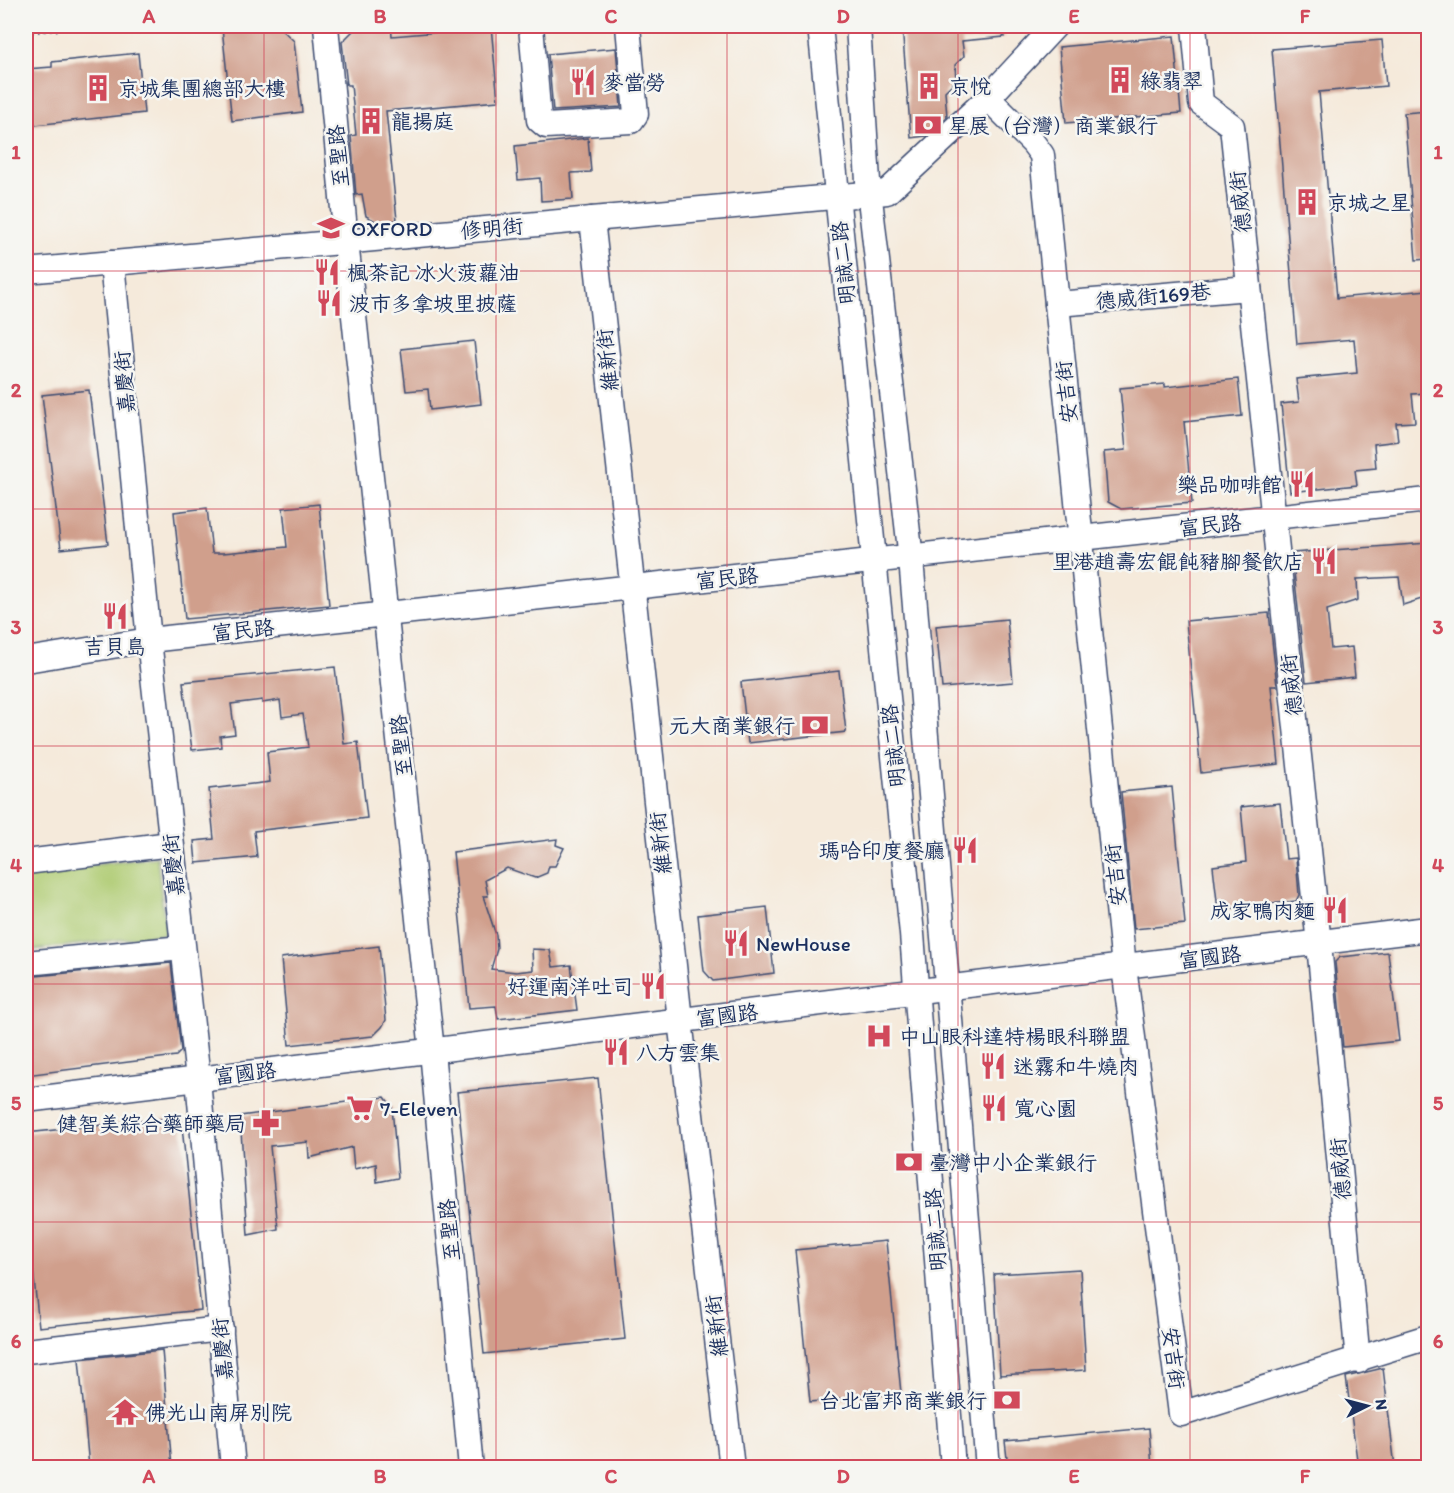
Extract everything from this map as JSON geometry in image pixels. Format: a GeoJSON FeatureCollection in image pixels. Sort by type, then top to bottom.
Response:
{"type":"FeatureCollection","features":[{"type":"Feature","properties":{"kind":"street","name":"至聖路"},"geometry":{"type":"LineString","coordinates":[[326,26],[346,241],[432,1051],[471,1467]]}},
{"type":"Feature","properties":{"kind":"street"},"geometry":{"type":"LineString","coordinates":[[531,26],[539,120],[546,126],[631,121],[636,114],[628,26]]}},
{"type":"Feature","properties":{"kind":"street","name":"明誠二路"},"geometry":{"type":"LineString","coordinates":[[820,26],[916,992],[953,1467]]}},
{"type":"Feature","properties":{"kind":"street","name":"明誠二路"},"geometry":{"type":"LineString","coordinates":[[858,26],[878,192],[988,1467]]}},
{"type":"Feature","properties":{"kind":"street"},"geometry":{"type":"LineString","coordinates":[[878,192],[988,98],[1055,26]]}},
{"type":"Feature","properties":{"kind":"street","name":"德威街"},"geometry":{"type":"LineString","coordinates":[[1194,26],[1201,103],[1232,126],[1319,944],[1358,1361]]}},
{"type":"Feature","properties":{"kind":"street","name":"安吉街"},"geometry":{"type":"LineString","coordinates":[[988,98],[1034,143],[1041,155],[1125,967],[1181,1414],[1358,1361],[1428,1337]]}},
{"type":"Feature","properties":{"kind":"street","name":"修明街"},"geometry":{"type":"LineString","coordinates":[[26,271],[878,192]]}},
{"type":"Feature","properties":{"kind":"street","name":"維新街"},"geometry":{"type":"LineString","coordinates":[[592,219],[680,1020],[732,1467]]}},
{"type":"Feature","properties":{"kind":"street","name":"嘉慶街"},"geometry":{"type":"LineString","coordinates":[[112,263],[148,640],[198,1079],[233,1467]]}},
{"type":"Feature","properties":{"kind":"street","name":"德威街169巷"},"geometry":{"type":"LineString","coordinates":[[1057,304],[1249,288]]}},
{"type":"Feature","properties":{"kind":"street","name":"富民路"},"geometry":{"type":"LineString","coordinates":[[26,660],[148,640],[911,559],[1428,500]]}},
{"type":"Feature","properties":{"kind":"street"},"geometry":{"type":"LineString","coordinates":[[26,862],[171,844]]}},
{"type":"Feature","properties":{"kind":"street","name":"富國路"},"geometry":{"type":"LineString","coordinates":[[26,1100],[1428,929]]}},
{"type":"Feature","properties":{"kind":"street"},"geometry":{"type":"LineString","coordinates":[[26,963],[182,948]]}},
{"type":"Feature","properties":{"kind":"street"},"geometry":{"type":"LineString","coordinates":[[26,1351],[221,1329]]}},
{"type":"Feature","properties":{"kind":"path"},"geometry":{"type":"LineString","coordinates":[[26,32],[96,26]]}},
{"type":"Feature","properties":{"kind":"green space"},"geometry":{"type":"Polygon","coordinates":[[[157,857],[166,934],[26,951],[26,873],[157,857]]]}},
{"type":"Feature","properties":{"kind":"building"},"geometry":{"type":"Polygon","coordinates":[[[278,26],[294,41],[302,112],[232,121],[222,28],[278,26]]]}},
{"type":"Feature","properties":{"kind":"building","name":"龍揚庭"},"geometry":{"type":"Polygon","coordinates":[[[391,26],[392,36],[451,31],[450,26],[491,26],[498,101],[386,111],[397,220],[379,223],[366,216],[362,194],[356,195],[351,136],[356,135],[351,85],[347,85],[342,42],[355,29],[391,26]]]}},
{"type":"Feature","properties":{"kind":"building","name":"京悅"},"geometry":{"type":"Polygon","coordinates":[[[902,26],[1004,26],[1004,37],[962,41],[964,56],[955,65],[956,80],[945,91],[947,117],[926,136],[911,138],[902,26]]]}},
{"type":"Feature","properties":{"kind":"building","name":"綠翡翠"},"geometry":{"type":"Polygon","coordinates":[[[1174,36],[1181,113],[1066,123],[1059,47],[1174,36]]]}},
{"type":"Feature","properties":{"kind":"building"},"geometry":{"type":"Polygon","coordinates":[[[1382,40],[1386,86],[1319,92],[1337,298],[1428,290],[1428,393],[1412,394],[1415,422],[1396,423],[1398,441],[1374,444],[1376,468],[1355,470],[1357,485],[1290,492],[1281,404],[1299,402],[1296,379],[1357,373],[1354,339],[1297,344],[1272,49],[1382,40]]]}},
{"type":"Feature","properties":{"kind":"building","name":"麥當勞"},"geometry":{"type":"Polygon","coordinates":[[[616,48],[621,107],[553,111],[548,54],[616,48]]]}},
{"type":"Feature","properties":{"kind":"building","name":"京城集團總部大樓"},"geometry":{"type":"Polygon","coordinates":[[[138,53],[144,113],[26,126],[26,69],[52,67],[52,62],[138,53]]]}},
{"type":"Feature","properties":{"kind":"building"},"geometry":{"type":"Polygon","coordinates":[[[1428,111],[1428,259],[1416,260],[1404,113],[1428,111]]]}},
{"type":"Feature","properties":{"kind":"building"},"geometry":{"type":"Polygon","coordinates":[[[588,138],[591,172],[571,173],[573,199],[541,201],[540,178],[518,180],[515,146],[588,138]]]}},
{"type":"Feature","properties":{"kind":"building"},"geometry":{"type":"Polygon","coordinates":[[[474,341],[481,404],[430,410],[428,389],[406,391],[401,349],[474,341]]]}},
{"type":"Feature","properties":{"kind":"building"},"geometry":{"type":"Polygon","coordinates":[[[1238,379],[1242,416],[1184,422],[1192,503],[1121,509],[1108,502],[1104,452],[1126,450],[1120,388],[1165,384],[1165,387],[1238,379]]]}},
{"type":"Feature","properties":{"kind":"building"},"geometry":{"type":"Polygon","coordinates":[[[89,390],[108,544],[61,549],[42,395],[89,390]]]}},
{"type":"Feature","properties":{"kind":"building"},"geometry":{"type":"Polygon","coordinates":[[[319,504],[329,605],[185,619],[174,512],[207,508],[212,553],[223,553],[287,547],[283,508],[319,504]]]}},
{"type":"Feature","properties":{"kind":"building"},"geometry":{"type":"Polygon","coordinates":[[[1428,543],[1428,597],[1403,605],[1399,577],[1357,579],[1358,600],[1327,610],[1331,649],[1352,647],[1355,677],[1306,682],[1292,553],[1428,543]]]}},
{"type":"Feature","properties":{"kind":"building"},"geometry":{"type":"Polygon","coordinates":[[[1269,613],[1277,686],[1271,686],[1279,764],[1201,773],[1186,621],[1269,613]]]}},
{"type":"Feature","properties":{"kind":"building"},"geometry":{"type":"Polygon","coordinates":[[[1007,619],[1013,682],[942,688],[936,626],[1007,619]]]}},
{"type":"Feature","properties":{"kind":"building"},"geometry":{"type":"Polygon","coordinates":[[[335,667],[344,744],[358,742],[367,818],[254,831],[257,857],[196,863],[194,841],[214,839],[209,789],[270,782],[267,752],[308,747],[303,714],[282,717],[280,700],[262,703],[262,700],[231,704],[235,734],[220,736],[221,747],[192,750],[183,682],[335,667]]]}},
{"type":"Feature","properties":{"kind":"building"},"geometry":{"type":"Polygon","coordinates":[[[839,671],[846,732],[748,743],[741,682],[839,671]]]}},
{"type":"Feature","properties":{"kind":"building"},"geometry":{"type":"Polygon","coordinates":[[[1172,787],[1185,924],[1134,929],[1121,792],[1172,787]]]}},
{"type":"Feature","properties":{"kind":"building"},"geometry":{"type":"Polygon","coordinates":[[[1280,803],[1286,859],[1296,858],[1299,895],[1296,901],[1218,910],[1213,866],[1246,862],[1241,807],[1280,803]]]}},
{"type":"Feature","properties":{"kind":"building"},"geometry":{"type":"Polygon","coordinates":[[[557,839],[556,845],[564,848],[555,866],[549,866],[547,873],[535,878],[507,868],[485,880],[488,896],[483,896],[496,935],[497,949],[491,969],[516,972],[533,970],[532,949],[550,950],[553,967],[571,965],[577,1010],[498,1019],[496,1006],[469,1008],[453,852],[557,839]]]}},
{"type":"Feature","properties":{"kind":"building","name":"NewHouse"},"geometry":{"type":"Polygon","coordinates":[[[767,907],[774,973],[713,981],[704,971],[698,915],[767,907]]]}},
{"type":"Feature","properties":{"kind":"building"},"geometry":{"type":"Polygon","coordinates":[[[379,946],[386,1020],[382,1027],[373,1036],[289,1045],[281,958],[379,946]]]}},
{"type":"Feature","properties":{"kind":"building"},"geometry":{"type":"Polygon","coordinates":[[[1388,952],[1399,1041],[1343,1047],[1335,962],[1340,957],[1388,952]]]}},
{"type":"Feature","properties":{"kind":"building"},"geometry":{"type":"Polygon","coordinates":[[[171,963],[181,1051],[176,1056],[26,1075],[26,977],[171,963]]]}},
{"type":"Feature","properties":{"kind":"building"},"geometry":{"type":"Polygon","coordinates":[[[598,1078],[625,1339],[484,1354],[457,1092],[598,1078]]]}},
{"type":"Feature","properties":{"kind":"building"},"geometry":{"type":"Polygon","coordinates":[[[385,1097],[392,1107],[398,1178],[377,1182],[376,1164],[354,1169],[352,1147],[309,1158],[308,1142],[270,1146],[278,1229],[248,1235],[240,1116],[385,1097]]]}},
{"type":"Feature","properties":{"kind":"building"},"geometry":{"type":"Polygon","coordinates":[[[181,1117],[201,1310],[39,1327],[26,1201],[26,1133],[181,1117]]]}},
{"type":"Feature","properties":{"kind":"building"},"geometry":{"type":"Polygon","coordinates":[[[886,1241],[901,1393],[810,1402],[795,1250],[886,1241]]]}},
{"type":"Feature","properties":{"kind":"building"},"geometry":{"type":"Polygon","coordinates":[[[1080,1269],[1086,1370],[1000,1375],[994,1274],[1080,1269]]]}},
{"type":"Feature","properties":{"kind":"building","name":"佛光山南屏別院"},"geometry":{"type":"Polygon","coordinates":[[[162,1350],[172,1467],[89,1467],[79,1359],[162,1350]]]}},
{"type":"Feature","properties":{"kind":"building"},"geometry":{"type":"Polygon","coordinates":[[[1383,1368],[1395,1467],[1358,1467],[1346,1377],[1383,1368]]]}},
{"type":"Feature","properties":{"kind":"building"},"geometry":{"type":"Polygon","coordinates":[[[1149,1428],[1152,1467],[1008,1467],[1005,1441],[1149,1428]]]}},
{"type":"Feature","properties":{"kind":"place","name":"綠翡翠"},"geometry":{"type":"Point","coordinates":[1120,80]}},
{"type":"Feature","properties":{"kind":"place","name":"麥當勞"},"geometry":{"type":"Point","coordinates":[583,82]}},
{"type":"Feature","properties":{"kind":"place","name":"京悅"},"geometry":{"type":"Point","coordinates":[929,86]}},
{"type":"Feature","properties":{"kind":"place","name":"京城集團總部大樓"},"geometry":{"type":"Point","coordinates":[98,88]}},
{"type":"Feature","properties":{"kind":"place","name":"龍揚庭"},"geometry":{"type":"Point","coordinates":[371,121]}},
{"type":"Feature","properties":{"kind":"place","name":"星展（台灣）商業銀行"},"geometry":{"type":"Point","coordinates":[928,125]}},
{"type":"Feature","properties":{"kind":"place","name":"京城之星"},"geometry":{"type":"Point","coordinates":[1307,202]}},
{"type":"Feature","properties":{"kind":"place","name":"OXFORD"},"geometry":{"type":"Point","coordinates":[331,228]}},
{"type":"Feature","properties":{"kind":"place","name":"楓茶記 冰火菠蘿油"},"geometry":{"type":"Point","coordinates":[327,272]}},
{"type":"Feature","properties":{"kind":"place","name":"波市多拿坡里披薩"},"geometry":{"type":"Point","coordinates":[329,303]}},
{"type":"Feature","properties":{"kind":"place","name":"樂品咖啡館"},"geometry":{"type":"Point","coordinates":[1302,484]}},
{"type":"Feature","properties":{"kind":"place","name":"里港趙壽宏餛飩豬腳餐飲店"},"geometry":{"type":"Point","coordinates":[1324,561]}},
{"type":"Feature","properties":{"kind":"place","name":"吉貝島"},"geometry":{"type":"Point","coordinates":[115,616]}},
{"type":"Feature","properties":{"kind":"place","name":"元大商業銀行"},"geometry":{"type":"Point","coordinates":[815,725]}},
{"type":"Feature","properties":{"kind":"place","name":"瑪哈印度餐廳"},"geometry":{"type":"Point","coordinates":[965,850]}},
{"type":"Feature","properties":{"kind":"place","name":"成家鴨肉麵"},"geometry":{"type":"Point","coordinates":[1335,910]}},
{"type":"Feature","properties":{"kind":"place","name":"NewHouse"},"geometry":{"type":"Point","coordinates":[736,943]}},
{"type":"Feature","properties":{"kind":"place","name":"好運南洋吐司"},"geometry":{"type":"Point","coordinates":[653,986]}},
{"type":"Feature","properties":{"kind":"place","name":"中山眼科達特楊眼科聯盟"},"geometry":{"type":"Point","coordinates":[879,1036]}},
{"type":"Feature","properties":{"kind":"place","name":"八方雲集"},"geometry":{"type":"Point","coordinates":[616,1052]}},
{"type":"Feature","properties":{"kind":"place","name":"迷霧和牛燒肉"},"geometry":{"type":"Point","coordinates":[993,1066]}},
{"type":"Feature","properties":{"kind":"place","name":"7-Eleven"},"geometry":{"type":"Point","coordinates":[360,1108]}},
{"type":"Feature","properties":{"kind":"place","name":"寬心園"},"geometry":{"type":"Point","coordinates":[994,1108]}},
{"type":"Feature","properties":{"kind":"place","name":"健智美綜合藥師藥局"},"geometry":{"type":"Point","coordinates":[266,1123]}},
{"type":"Feature","properties":{"kind":"place","name":"臺灣中小企業銀行"},"geometry":{"type":"Point","coordinates":[909,1162]}},
{"type":"Feature","properties":{"kind":"place","name":"台北富邦商業銀行"},"geometry":{"type":"Point","coordinates":[1007,1400]}},
{"type":"Feature","properties":{"kind":"place","name":"佛光山南屏別院"},"geometry":{"type":"Point","coordinates":[125,1412]}}]}
